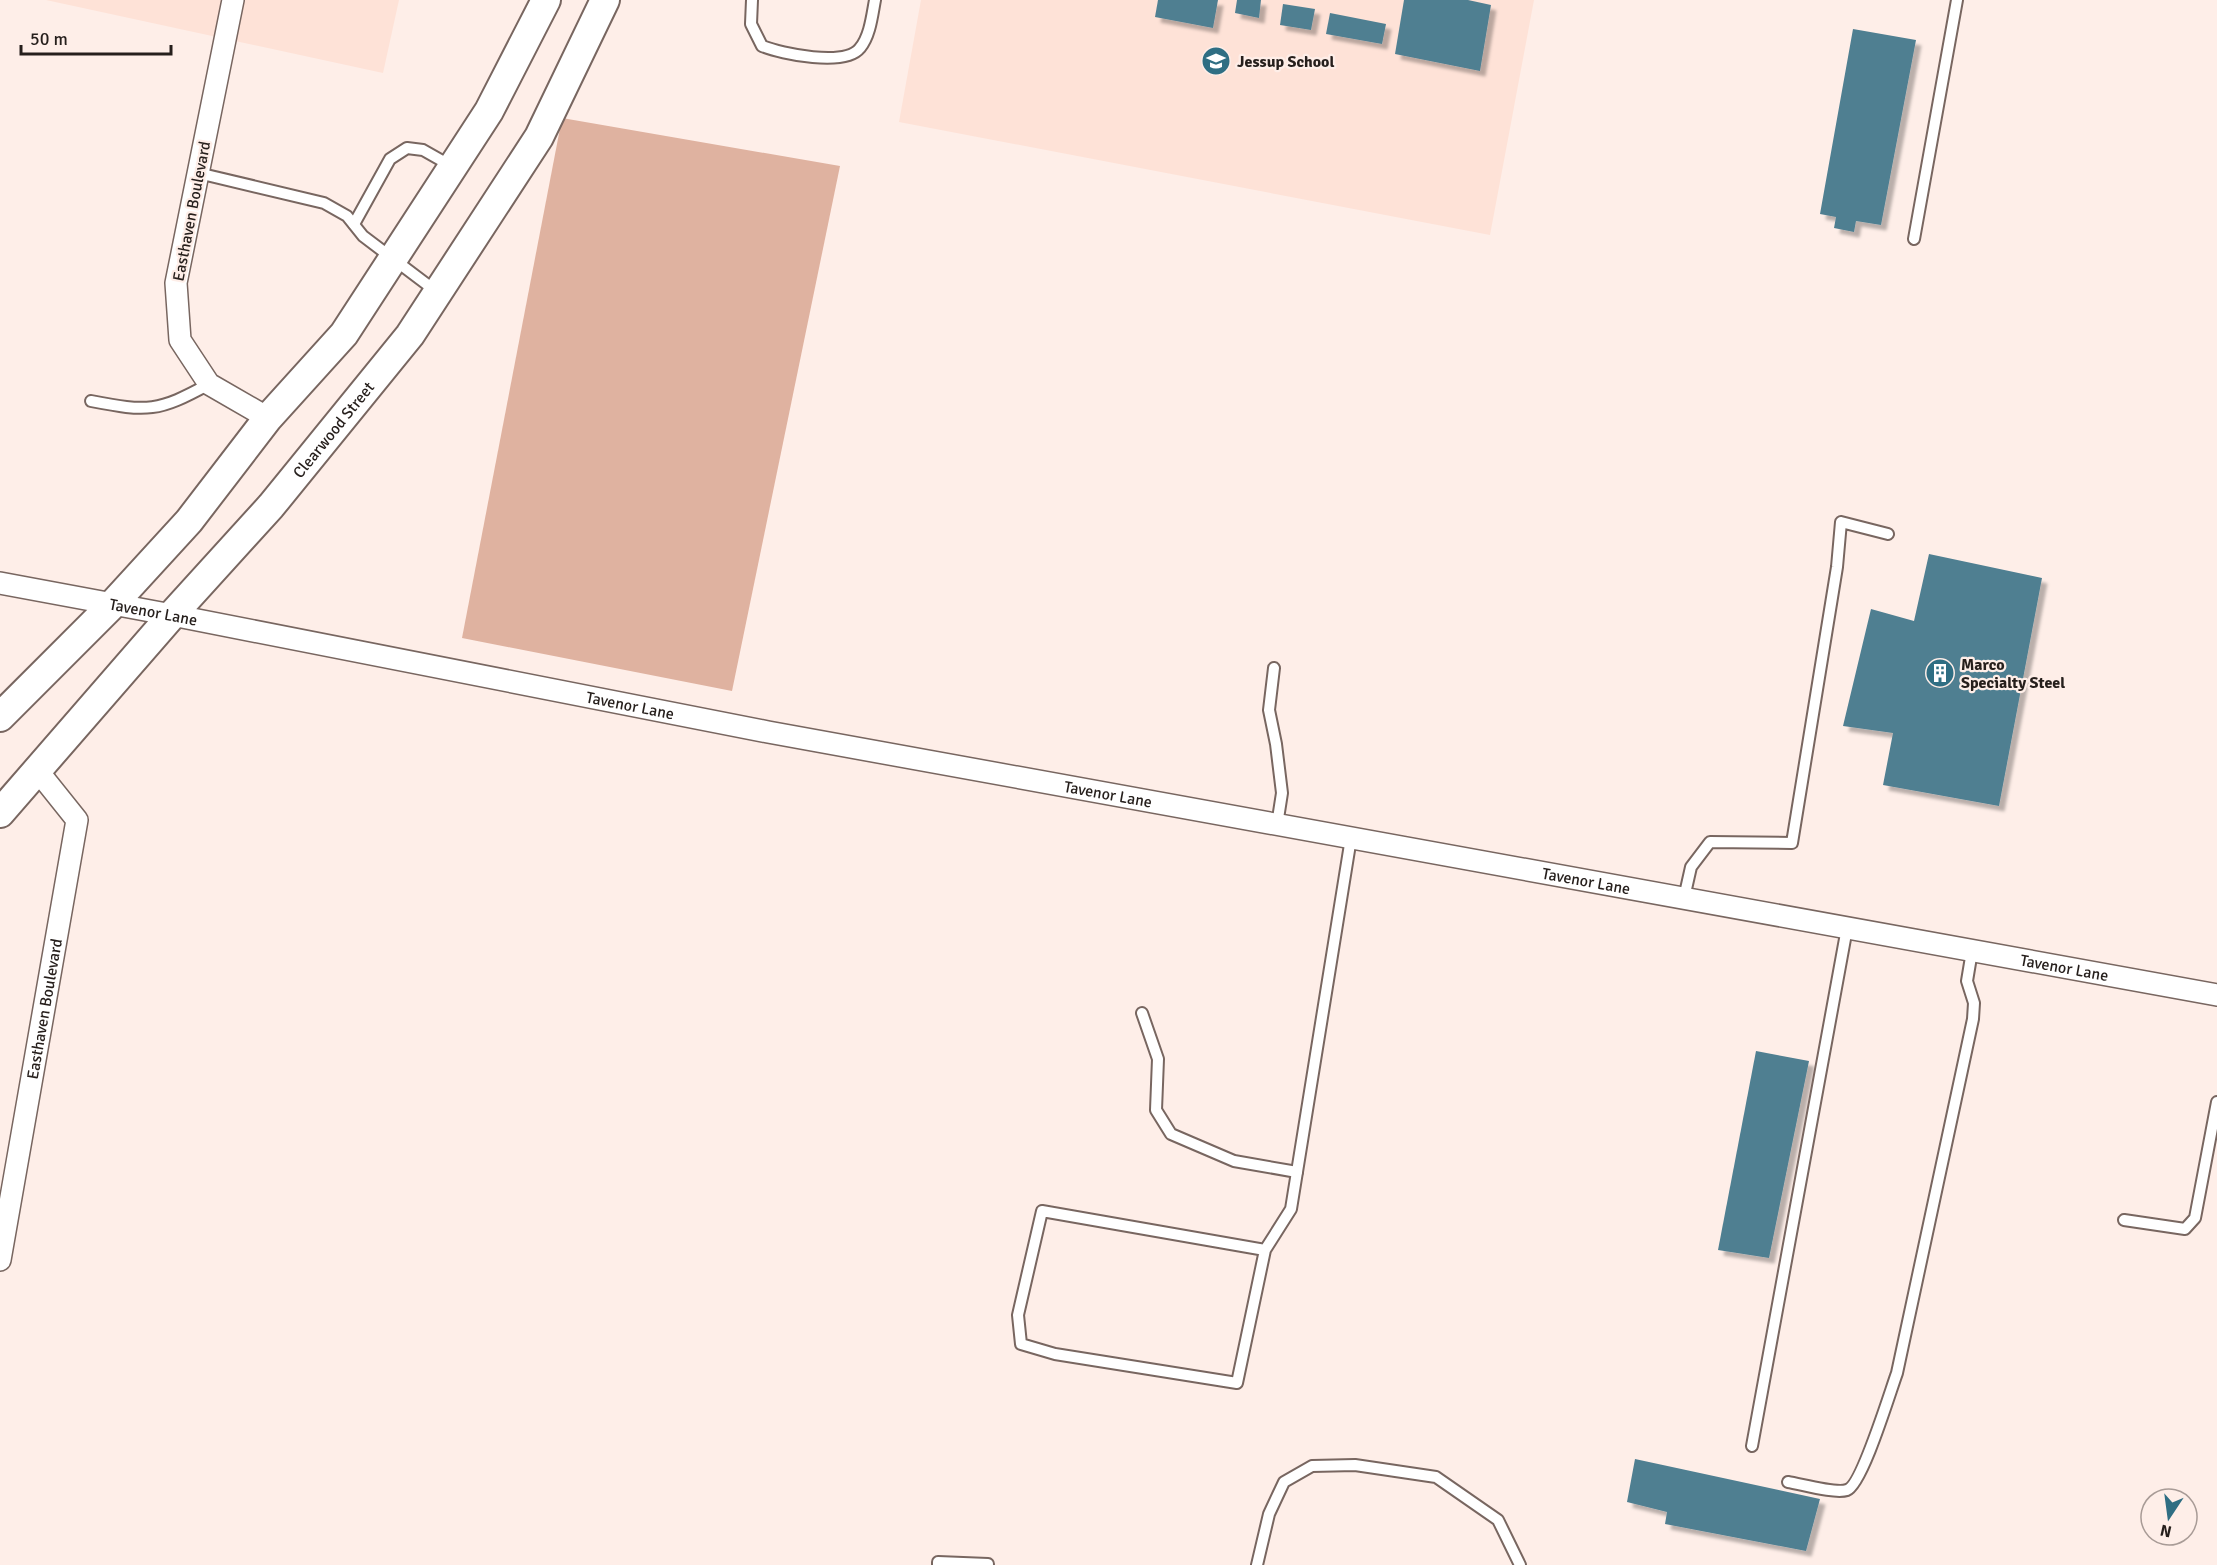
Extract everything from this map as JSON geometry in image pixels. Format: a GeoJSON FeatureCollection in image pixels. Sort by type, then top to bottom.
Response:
{"type":"FeatureCollection","features":[{"type":"Feature","properties":{"kind":"main road"},"geometry":{"type":"LineString","coordinates":[[0,717],[113,604],[189,521],[268,418],[344,334],[489,111],[546,0]]}},
{"type":"Feature","properties":{"kind":"main road","name":"Clearwood Street"},"geometry":{"type":"LineString","coordinates":[[0,813],[172,615],[271,507],[410,335],[539,137],[605,0]]}},
{"type":"Feature","properties":{"kind":"street","name":"Easthaven Boulevard"},"geometry":{"type":"LineString","coordinates":[[233,0],[176,283],[180,340],[209,384],[268,418]]}},
{"type":"Feature","properties":{"kind":"street","name":"Tavenor Lane"},"geometry":{"type":"LineString","coordinates":[[0,583],[768,732],[2217,995]]}},
{"type":"Feature","properties":{"kind":"street","name":"Easthaven Boulevard"},"geometry":{"type":"LineString","coordinates":[[0,1260],[77,820],[37,770]]}},
{"type":"Feature","properties":{"kind":"lane"},"geometry":{"type":"LineString","coordinates":[[752,0],[751,24],[762,46],[774,50],[833,58],[852,55],[859,49],[865,40],[875,0]]}},
{"type":"Feature","properties":{"kind":"lane"},"geometry":{"type":"LineString","coordinates":[[1914,240],[1957,0]]}},
{"type":"Feature","properties":{"kind":"lane"},"geometry":{"type":"LineString","coordinates":[[354,224],[390,159],[407,148],[423,150],[453,167]]}},
{"type":"Feature","properties":{"kind":"lane"},"geometry":{"type":"LineString","coordinates":[[198,173],[324,203],[347,216],[363,236],[437,293]]}},
{"type":"Feature","properties":{"kind":"lane"},"geometry":{"type":"LineString","coordinates":[[91,401],[133,409],[156,408],[177,402],[209,384]]}},
{"type":"Feature","properties":{"kind":"lane"},"geometry":{"type":"LineString","coordinates":[[1684,898],[1691,867],[1710,842],[1791,843],[1837,567],[1841,522],[1888,534]]}},
{"type":"Feature","properties":{"kind":"lane"},"geometry":{"type":"LineString","coordinates":[[1274,668],[1269,710],[1282,793],[1277,825]]}},
{"type":"Feature","properties":{"kind":"lane"},"geometry":{"type":"LineString","coordinates":[[1265,1250],[1042,1211],[1018,1315],[1022,1344],[1055,1354],[1237,1383],[1265,1250],[1291,1209],[1352,838]]}},
{"type":"Feature","properties":{"kind":"lane"},"geometry":{"type":"LineString","coordinates":[[1752,1446],[1847,928]]}},
{"type":"Feature","properties":{"kind":"lane"},"geometry":{"type":"LineString","coordinates":[[1788,1482],[1845,1491],[1852,1487],[1867,1458],[1883,1415],[1897,1373],[1973,1019],[1974,1003],[1967,981],[1972,951]]}},
{"type":"Feature","properties":{"kind":"lane"},"geometry":{"type":"LineString","coordinates":[[1142,1013],[1158,1059],[1156,1110],[1171,1134],[1234,1161],[1297,1172]]}},
{"type":"Feature","properties":{"kind":"lane"},"geometry":{"type":"LineString","coordinates":[[2124,1220],[2185,1229],[2195,1218],[2217,1102]]}},
{"type":"Feature","properties":{"kind":"lane"},"geometry":{"type":"LineString","coordinates":[[1257,1565],[1269,1514],[1284,1482],[1312,1466],[1355,1465],[1436,1477],[1498,1520],[1520,1565]]}},
{"type":"Feature","properties":{"kind":"lane"},"geometry":{"type":"LineString","coordinates":[[938,1565],[938,1562],[988,1564]]}},
{"type":"Feature","properties":{"kind":"shaded area"},"geometry":{"type":"Polygon","coordinates":[[[46,0],[399,0],[383,73],[46,0]]]}},
{"type":"Feature","properties":{"kind":"shaded area","name":"Jessup School"},"geometry":{"type":"Polygon","coordinates":[[[921,0],[1534,0],[1490,235],[899,122],[921,0]]]}},
{"type":"Feature","properties":{"kind":"shaded area"},"geometry":{"type":"Polygon","coordinates":[[[562,118],[840,166],[732,691],[462,638],[562,118]]]}},
{"type":"Feature","properties":{"kind":"building"},"geometry":{"type":"Polygon","coordinates":[[[1158,0],[1218,0],[1213,28],[1155,17],[1158,0]]]}},
{"type":"Feature","properties":{"kind":"building"},"geometry":{"type":"Polygon","coordinates":[[[1237,0],[1261,0],[1259,18],[1235,13],[1237,0]]]}},
{"type":"Feature","properties":{"kind":"building"},"geometry":{"type":"Polygon","coordinates":[[[1404,0],[1468,0],[1491,5],[1480,71],[1395,54],[1404,0]]]}},
{"type":"Feature","properties":{"kind":"building"},"geometry":{"type":"Polygon","coordinates":[[[1283,4],[1315,9],[1311,30],[1280,25],[1283,4]]]}},
{"type":"Feature","properties":{"kind":"building"},"geometry":{"type":"Polygon","coordinates":[[[1330,13],[1386,24],[1382,44],[1326,34],[1330,13]]]}},
{"type":"Feature","properties":{"kind":"building"},"geometry":{"type":"Polygon","coordinates":[[[1853,29],[1916,40],[1881,225],[1856,221],[1854,232],[1834,228],[1836,217],[1820,214],[1853,29]]]}},
{"type":"Feature","properties":{"kind":"building","name":"Marco Specialty Steel"},"geometry":{"type":"Polygon","coordinates":[[[1929,554],[2042,578],[1999,806],[1883,785],[1893,733],[1843,726],[1871,609],[1914,621],[1929,554]]]}},
{"type":"Feature","properties":{"kind":"building"},"geometry":{"type":"Polygon","coordinates":[[[1756,1051],[1809,1061],[1769,1258],[1718,1250],[1756,1051]]]}},
{"type":"Feature","properties":{"kind":"building"},"geometry":{"type":"Polygon","coordinates":[[[1635,1459],[1820,1499],[1806,1551],[1665,1524],[1667,1512],[1627,1502],[1635,1459]]]}},
{"type":"Feature","properties":{"kind":"place","name":"Jessup School"},"geometry":{"type":"Point","coordinates":[1216,61]}},
{"type":"Feature","properties":{"kind":"place","name":"Marco Specialty Steel"},"geometry":{"type":"Point","coordinates":[1940,673]}}]}
